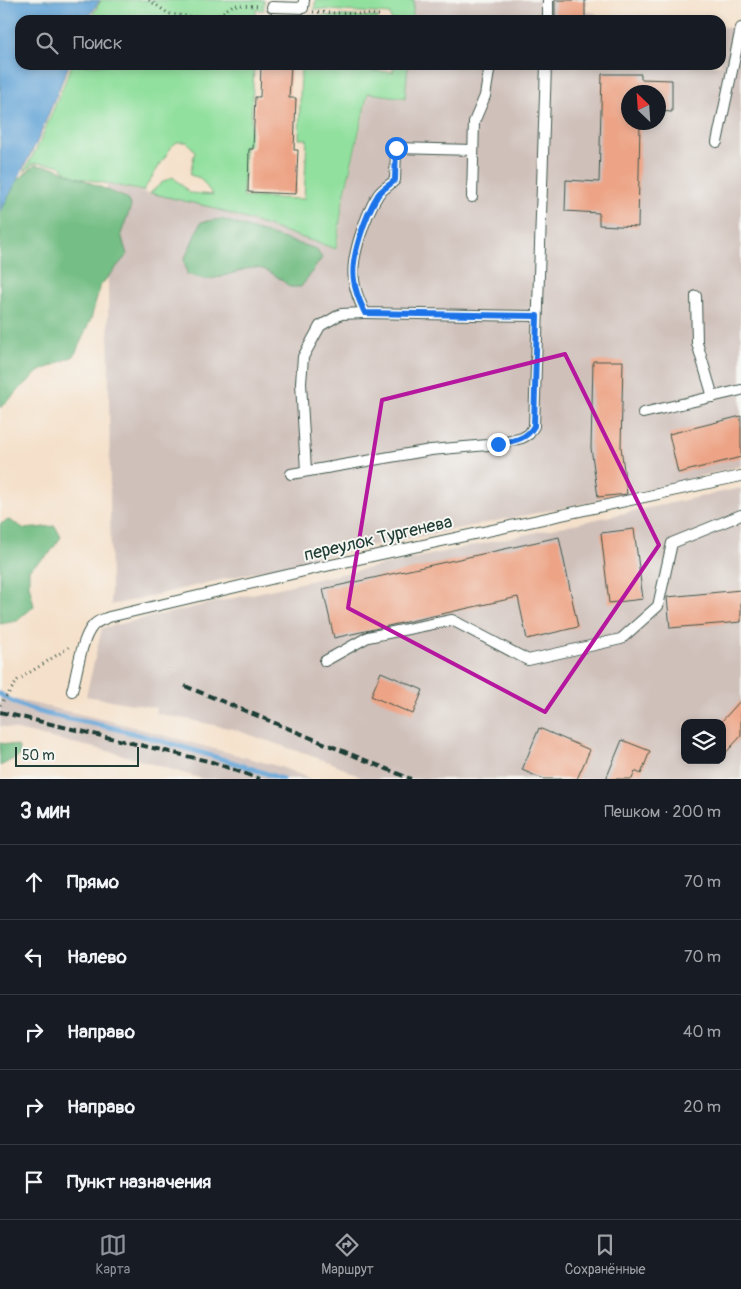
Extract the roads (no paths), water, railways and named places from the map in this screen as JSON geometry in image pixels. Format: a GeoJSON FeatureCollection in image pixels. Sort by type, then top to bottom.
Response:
{"type":"FeatureCollection","features":[{"type":"Feature","properties":{"kind":"lane"},"geometry":{"type":"LineString","coordinates":[[272,7],[303,8],[304,0]]}},
{"type":"Feature","properties":{"kind":"lane"},"geometry":{"type":"LineString","coordinates":[[548,0],[548,15]]}},
{"type":"Feature","properties":{"kind":"lane"},"geometry":{"type":"LineString","coordinates":[[717,142],[741,28]]}},
{"type":"Feature","properties":{"kind":"lane"},"geometry":{"type":"LineString","coordinates":[[472,197],[474,122],[485,96],[489,70]]}},
{"type":"Feature","properties":{"kind":"lane"},"geometry":{"type":"LineString","coordinates":[[291,474],[431,450],[498,444],[522,438],[529,434],[534,426],[546,70]]}},
{"type":"Feature","properties":{"kind":"lane"},"geometry":{"type":"LineString","coordinates":[[365,313],[358,298],[353,278],[355,256],[368,214],[379,194],[395,180],[396,148],[473,150]]}},
{"type":"Feature","properties":{"kind":"lane"},"geometry":{"type":"LineString","coordinates":[[696,296],[697,343],[713,397]]}},
{"type":"Feature","properties":{"kind":"lane"},"geometry":{"type":"LineString","coordinates":[[306,471],[302,383],[303,357],[320,326],[341,314],[537,316]]}},
{"type":"Feature","properties":{"kind":"lane"},"geometry":{"type":"LineString","coordinates":[[644,414],[741,390]]}},
{"type":"Feature","properties":{"kind":"lane","name":"переулок Тургенева"},"geometry":{"type":"LineString","coordinates":[[72,691],[90,628],[109,617],[317,568],[741,476]]}},
{"type":"Feature","properties":{"kind":"lane"},"geometry":{"type":"LineString","coordinates":[[325,661],[368,637],[452,620],[528,660],[621,639],[658,606],[672,543],[741,515]]}},
{"type":"Feature","properties":{"kind":"water"},"geometry":{"type":"Polygon","coordinates":[[[0,0],[100,0],[90,15],[15,15],[15,70],[67,70],[37,142],[0,213],[0,0]]]}},
{"type":"Feature","properties":{"kind":"waterway"},"geometry":{"type":"LineString","coordinates":[[0,694],[40,712],[156,739],[282,779]]}},
{"type":"Feature","properties":{"kind":"railway"},"geometry":{"type":"LineString","coordinates":[[185,686],[411,779]]}},
{"type":"Feature","properties":{"kind":"railway"},"geometry":{"type":"LineString","coordinates":[[0,712],[212,762],[260,779]]}}]}
